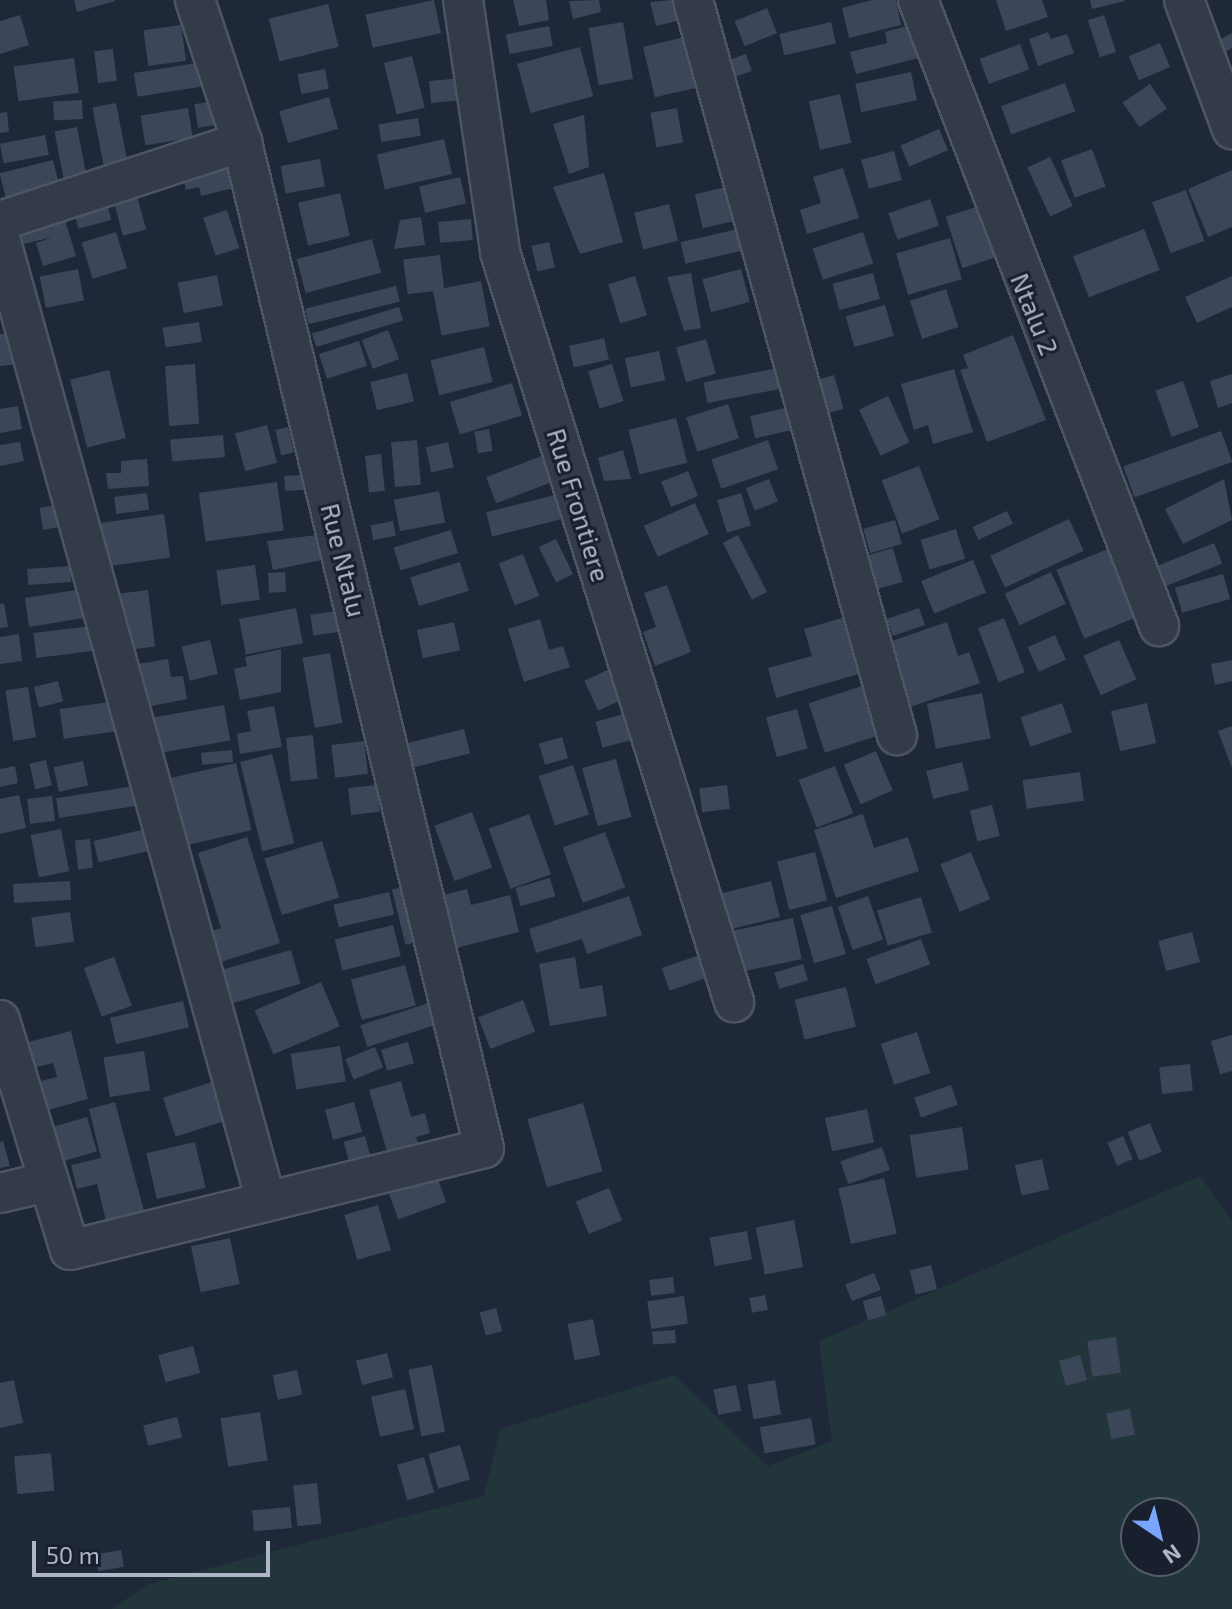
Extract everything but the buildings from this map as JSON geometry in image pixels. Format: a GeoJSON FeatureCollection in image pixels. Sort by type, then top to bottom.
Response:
{"type":"FeatureCollection","features":[{"type":"Feature","properties":{"kind":"street","name":"Rue Ntalu"},"geometry":{"type":"LineString","coordinates":[[195,0],[242,142],[484,1148],[266,1201]]}},
{"type":"Feature","properties":{"kind":"street","name":"Rue Frontiere"},"geometry":{"type":"LineString","coordinates":[[463,0],[500,252],[734,1002]]}},
{"type":"Feature","properties":{"kind":"street"},"geometry":{"type":"LineString","coordinates":[[693,0],[897,735]]}},
{"type":"Feature","properties":{"kind":"street","name":"Ntalu 2"},"geometry":{"type":"LineString","coordinates":[[918,0],[1159,626]]}},
{"type":"Feature","properties":{"kind":"street"},"geometry":{"type":"LineString","coordinates":[[1184,0],[1232,129]]}},
{"type":"Feature","properties":{"kind":"street"},"geometry":{"type":"LineString","coordinates":[[0,221],[242,142]]}},
{"type":"Feature","properties":{"kind":"street"},"geometry":{"type":"LineString","coordinates":[[0,238],[266,1201],[70,1250],[0,1020]]}},
{"type":"Feature","properties":{"kind":"street"},"geometry":{"type":"LineString","coordinates":[[0,1193],[47,1182]]}},
{"type":"Feature","properties":{"kind":"green space"},"geometry":{"type":"Polygon","coordinates":[[[1200,1176],[1232,1220],[1232,1609],[111,1609],[149,1584],[484,1496],[500,1429],[674,1375],[768,1466],[832,1441],[819,1341],[1200,1176]]]}}]}
